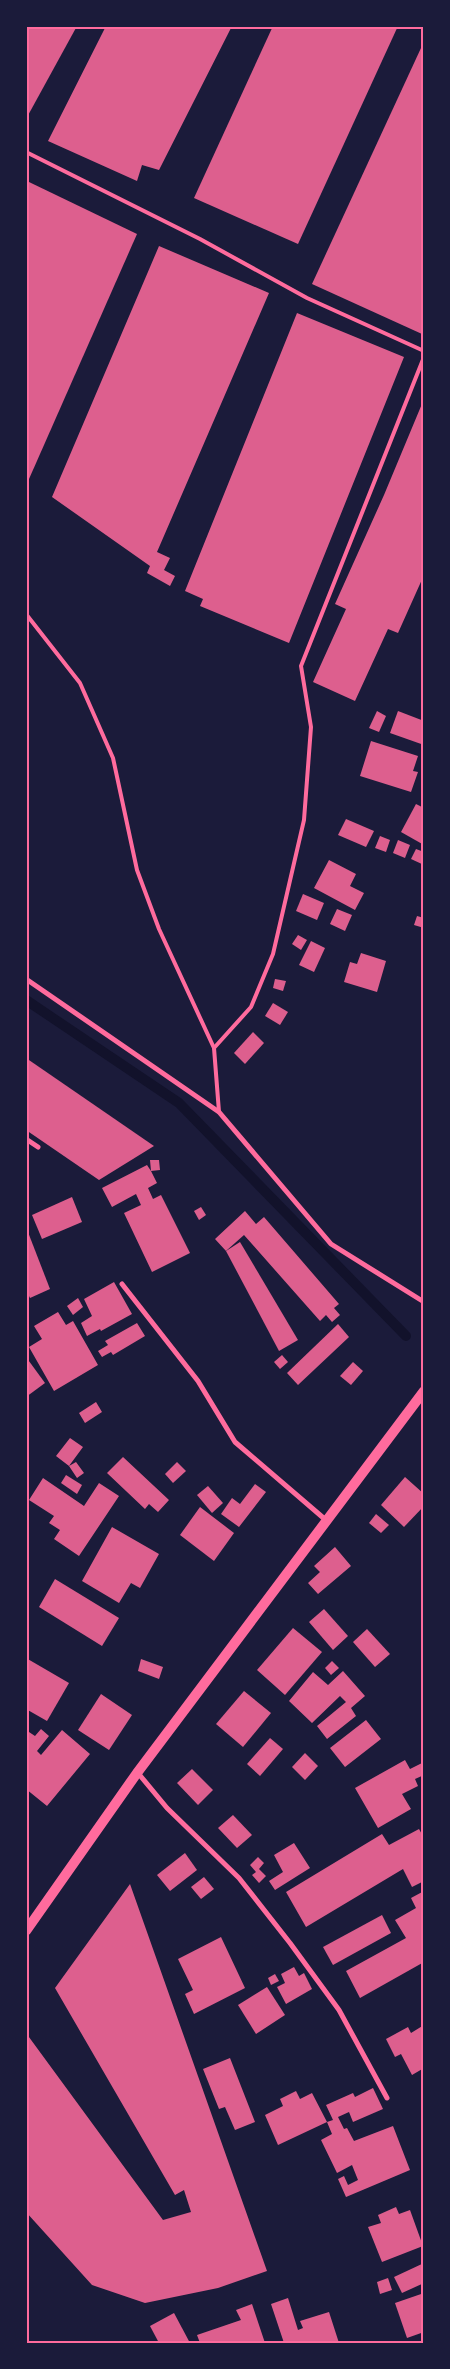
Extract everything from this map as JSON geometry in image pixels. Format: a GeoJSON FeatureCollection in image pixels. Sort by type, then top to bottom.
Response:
{"type":"FeatureCollection","features":[{"type":"Feature","properties":{"kind":"main road"},"geometry":{"type":"LineString","coordinates":[[26,1931],[137,1773],[424,1390]]}},
{"type":"Feature","properties":{"kind":"street"},"geometry":{"type":"LineString","coordinates":[[26,979],[219,1112],[331,1244],[424,1302]]}},
{"type":"Feature","properties":{"kind":"street"},"geometry":{"type":"LineString","coordinates":[[26,1139],[38,1147]]}},
{"type":"Feature","properties":{"kind":"street"},"geometry":{"type":"LineString","coordinates":[[122,1284],[198,1381],[235,1442],[327,1521]]}},
{"type":"Feature","properties":{"kind":"street"},"geometry":{"type":"LineString","coordinates":[[137,1773],[167,1808],[239,1878],[290,1943],[339,2010],[387,2098]]}},
{"type":"Feature","properties":{"kind":"lane"},"geometry":{"type":"LineString","coordinates":[[26,152],[200,238],[307,298],[424,351]]}},
{"type":"Feature","properties":{"kind":"lane"},"geometry":{"type":"LineString","coordinates":[[214,1048],[251,1007],[273,954],[304,820],[311,727],[301,666],[424,357]]}},
{"type":"Feature","properties":{"kind":"lane"},"geometry":{"type":"LineString","coordinates":[[26,614],[80,683],[113,758],[137,870],[158,929],[214,1048],[219,1112]]}},
{"type":"Feature","properties":{"kind":"building"},"geometry":{"type":"Polygon","coordinates":[[[26,26],[77,26],[26,119],[26,26]]]}},
{"type":"Feature","properties":{"kind":"building"},"geometry":{"type":"Polygon","coordinates":[[[106,26],[232,26],[159,170],[142,165],[137,181],[48,141],[106,26]]]}},
{"type":"Feature","properties":{"kind":"building"},"geometry":{"type":"Polygon","coordinates":[[[273,26],[398,26],[298,244],[194,198],[273,26]]]}},
{"type":"Feature","properties":{"kind":"building"},"geometry":{"type":"Polygon","coordinates":[[[421,48],[424,50],[422,334],[312,284],[421,48]]]}},
{"type":"Feature","properties":{"kind":"building"},"geometry":{"type":"Polygon","coordinates":[[[29,182],[137,234],[29,479],[26,477],[26,188],[29,182]]]}},
{"type":"Feature","properties":{"kind":"building"},"geometry":{"type":"Polygon","coordinates":[[[159,246],[269,293],[157,552],[170,558],[164,570],[175,576],[170,586],[147,573],[150,566],[52,497],[159,246]]]}},
{"type":"Feature","properties":{"kind":"building"},"geometry":{"type":"Polygon","coordinates":[[[297,313],[404,357],[289,643],[200,606],[203,599],[185,591],[297,313]]]}},
{"type":"Feature","properties":{"kind":"building"},"geometry":{"type":"Polygon","coordinates":[[[424,399],[424,575],[398,633],[388,629],[355,701],[313,682],[346,609],[335,604],[384,495],[424,399]]]}},
{"type":"Feature","properties":{"kind":"building"},"geometry":{"type":"Polygon","coordinates":[[[377,711],[386,716],[379,732],[369,728],[377,711]]]}},
{"type":"Feature","properties":{"kind":"building"},"geometry":{"type":"Polygon","coordinates":[[[398,711],[424,721],[424,745],[390,733],[398,711]]]}},
{"type":"Feature","properties":{"kind":"building"},"geometry":{"type":"Polygon","coordinates":[[[371,741],[418,756],[413,771],[418,772],[411,792],[360,776],[371,741]]]}},
{"type":"Feature","properties":{"kind":"building"},"geometry":{"type":"Polygon","coordinates":[[[416,804],[424,808],[424,845],[401,832],[416,804]]]}},
{"type":"Feature","properties":{"kind":"building"},"geometry":{"type":"Polygon","coordinates":[[[346,819],[374,831],[366,847],[338,835],[346,819]]]}},
{"type":"Feature","properties":{"kind":"building"},"geometry":{"type":"Polygon","coordinates":[[[380,836],[390,840],[386,852],[375,848],[380,836]]]}},
{"type":"Feature","properties":{"kind":"building"},"geometry":{"type":"Polygon","coordinates":[[[398,840],[410,845],[405,858],[393,853],[398,840]]]}},
{"type":"Feature","properties":{"kind":"building"},"geometry":{"type":"Polygon","coordinates":[[[416,849],[424,852],[424,865],[411,859],[416,849]]]}},
{"type":"Feature","properties":{"kind":"building"},"geometry":{"type":"Polygon","coordinates":[[[329,860],[356,874],[350,886],[364,893],[355,910],[314,888],[329,860]]]}},
{"type":"Feature","properties":{"kind":"building"},"geometry":{"type":"Polygon","coordinates":[[[303,894],[324,903],[317,920],[296,911],[303,894]]]}},
{"type":"Feature","properties":{"kind":"building"},"geometry":{"type":"Polygon","coordinates":[[[337,909],[352,915],[345,931],[330,924],[337,909]]]}},
{"type":"Feature","properties":{"kind":"building"},"geometry":{"type":"Polygon","coordinates":[[[417,916],[424,918],[424,928],[414,925],[417,916]]]}},
{"type":"Feature","properties":{"kind":"building"},"geometry":{"type":"Polygon","coordinates":[[[298,935],[307,940],[301,950],[292,944],[298,935]]]}},
{"type":"Feature","properties":{"kind":"building"},"geometry":{"type":"Polygon","coordinates":[[[311,941],[325,948],[314,972],[299,965],[311,941]]]}},
{"type":"Feature","properties":{"kind":"building"},"geometry":{"type":"Polygon","coordinates":[[[361,953],[386,961],[377,992],[344,982],[350,962],[357,964],[361,953]]]}},
{"type":"Feature","properties":{"kind":"building"},"geometry":{"type":"Polygon","coordinates":[[[275,979],[286,981],[283,991],[273,988],[275,979]]]}},
{"type":"Feature","properties":{"kind":"building"},"geometry":{"type":"Polygon","coordinates":[[[273,1003],[288,1012],[280,1025],[265,1016],[273,1003]]]}},
{"type":"Feature","properties":{"kind":"building"},"geometry":{"type":"Polygon","coordinates":[[[253,1032],[264,1043],[245,1064],[234,1053],[253,1032]]]}},
{"type":"Feature","properties":{"kind":"building"},"geometry":{"type":"Polygon","coordinates":[[[26,1058],[154,1146],[99,1180],[26,1130],[26,1058]]]}},
{"type":"Feature","properties":{"kind":"building"},"geometry":{"type":"Polygon","coordinates":[[[150,1160],[159,1160],[160,1170],[151,1171],[150,1160]]]}},
{"type":"Feature","properties":{"kind":"building"},"geometry":{"type":"Polygon","coordinates":[[[147,1165],[157,1183],[148,1188],[153,1199],[161,1195],[190,1253],[152,1272],[124,1213],[141,1205],[136,1194],[112,1207],[102,1188],[147,1165]]]}},
{"type":"Feature","properties":{"kind":"building"},"geometry":{"type":"Polygon","coordinates":[[[72,1197],[82,1222],[42,1239],[32,1215],[72,1197]]]}},
{"type":"Feature","properties":{"kind":"building"},"geometry":{"type":"Polygon","coordinates":[[[201,1207],[206,1215],[199,1220],[194,1211],[201,1207]]]}},
{"type":"Feature","properties":{"kind":"building"},"geometry":{"type":"Polygon","coordinates":[[[245,1211],[256,1224],[264,1217],[339,1304],[334,1308],[340,1315],[332,1322],[326,1315],[320,1321],[244,1235],[226,1251],[215,1239],[245,1211]]]}},
{"type":"Feature","properties":{"kind":"building"},"geometry":{"type":"Polygon","coordinates":[[[26,1227],[50,1289],[30,1298],[26,1290],[26,1227]]]}},
{"type":"Feature","properties":{"kind":"building"},"geometry":{"type":"Polygon","coordinates":[[[240,1242],[298,1340],[279,1351],[226,1251],[240,1242]]]}},
{"type":"Feature","properties":{"kind":"building"},"geometry":{"type":"Polygon","coordinates":[[[114,1282],[132,1314],[101,1331],[100,1329],[87,1336],[81,1323],[92,1316],[84,1299],[114,1282]]]}},
{"type":"Feature","properties":{"kind":"building"},"geometry":{"type":"Polygon","coordinates":[[[78,1298],[83,1307],[73,1315],[67,1306],[78,1298]]]}},
{"type":"Feature","properties":{"kind":"building"},"geometry":{"type":"Polygon","coordinates":[[[58,1312],[66,1325],[73,1321],[98,1365],[54,1391],[29,1347],[42,1339],[34,1326],[58,1312]]]}},
{"type":"Feature","properties":{"kind":"building"},"geometry":{"type":"Polygon","coordinates":[[[137,1323],[145,1336],[113,1355],[111,1352],[102,1357],[98,1351],[108,1345],[105,1341],[137,1323]]]}},
{"type":"Feature","properties":{"kind":"building"},"geometry":{"type":"Polygon","coordinates":[[[338,1324],[349,1337],[298,1385],[287,1373],[338,1324]]]}},
{"type":"Feature","properties":{"kind":"building"},"geometry":{"type":"Polygon","coordinates":[[[282,1355],[288,1362],[280,1369],[274,1362],[282,1355]]]}},
{"type":"Feature","properties":{"kind":"building"},"geometry":{"type":"Polygon","coordinates":[[[26,1357],[45,1383],[26,1397],[26,1357]]]}},
{"type":"Feature","properties":{"kind":"building"},"geometry":{"type":"Polygon","coordinates":[[[353,1362],[363,1371],[351,1385],[340,1376],[353,1362]]]}},
{"type":"Feature","properties":{"kind":"building"},"geometry":{"type":"Polygon","coordinates":[[[96,1402],[102,1412],[85,1423],[79,1413],[96,1402]]]}},
{"type":"Feature","properties":{"kind":"building"},"geometry":{"type":"Polygon","coordinates":[[[70,1438],[83,1447],[69,1466],[56,1456],[70,1438]]]}},
{"type":"Feature","properties":{"kind":"building"},"geometry":{"type":"Polygon","coordinates":[[[123,1457],[169,1500],[158,1512],[149,1504],[145,1509],[107,1473],[123,1457]]]}},
{"type":"Feature","properties":{"kind":"building"},"geometry":{"type":"Polygon","coordinates":[[[76,1462],[84,1473],[77,1478],[69,1466],[76,1462]]]}},
{"type":"Feature","properties":{"kind":"building"},"geometry":{"type":"Polygon","coordinates":[[[177,1462],[186,1471],[173,1483],[165,1474],[177,1462]]]}},
{"type":"Feature","properties":{"kind":"building"},"geometry":{"type":"Polygon","coordinates":[[[66,1475],[82,1485],[77,1494],[61,1483],[66,1475]]]}},
{"type":"Feature","properties":{"kind":"building"},"geometry":{"type":"Polygon","coordinates":[[[405,1477],[424,1494],[424,1506],[404,1527],[381,1505],[405,1477]]]}},
{"type":"Feature","properties":{"kind":"building"},"geometry":{"type":"Polygon","coordinates":[[[43,1478],[84,1506],[99,1483],[119,1496],[79,1556],[54,1539],[60,1530],[49,1523],[54,1516],[29,1500],[43,1478]]]}},
{"type":"Feature","properties":{"kind":"building"},"geometry":{"type":"Polygon","coordinates":[[[255,1484],[266,1492],[239,1527],[221,1514],[232,1498],[240,1504],[255,1484]]]}},
{"type":"Feature","properties":{"kind":"building"},"geometry":{"type":"Polygon","coordinates":[[[208,1486],[223,1503],[212,1513],[197,1495],[208,1486]]]}},
{"type":"Feature","properties":{"kind":"building"},"geometry":{"type":"Polygon","coordinates":[[[200,1507],[234,1533],[214,1561],[180,1535],[200,1507]]]}},
{"type":"Feature","properties":{"kind":"building"},"geometry":{"type":"Polygon","coordinates":[[[376,1514],[389,1525],[381,1533],[369,1523],[376,1514]]]}},
{"type":"Feature","properties":{"kind":"building"},"geometry":{"type":"Polygon","coordinates":[[[112,1527],[159,1554],[140,1588],[131,1583],[119,1603],[82,1581],[112,1527]]]}},
{"type":"Feature","properties":{"kind":"building"},"geometry":{"type":"Polygon","coordinates":[[[335,1547],[351,1566],[318,1594],[308,1583],[320,1572],[314,1566],[335,1547]]]}},
{"type":"Feature","properties":{"kind":"building"},"geometry":{"type":"Polygon","coordinates":[[[55,1579],[119,1618],[102,1646],[39,1607],[55,1579]]]}},
{"type":"Feature","properties":{"kind":"building"},"geometry":{"type":"Polygon","coordinates":[[[324,1609],[348,1636],[333,1650],[309,1622],[324,1609]]]}},
{"type":"Feature","properties":{"kind":"building"},"geometry":{"type":"Polygon","coordinates":[[[293,1628],[322,1652],[285,1695],[257,1670],[293,1628]]]}},
{"type":"Feature","properties":{"kind":"building"},"geometry":{"type":"Polygon","coordinates":[[[367,1629],[390,1654],[375,1667],[353,1642],[367,1629]]]}},
{"type":"Feature","properties":{"kind":"building"},"geometry":{"type":"Polygon","coordinates":[[[26,1658],[69,1683],[47,1721],[26,1709],[26,1658]]]}},
{"type":"Feature","properties":{"kind":"building"},"geometry":{"type":"Polygon","coordinates":[[[141,1659],[163,1667],[159,1679],[138,1671],[141,1659]]]}},
{"type":"Feature","properties":{"kind":"building"},"geometry":{"type":"Polygon","coordinates":[[[332,1661],[339,1668],[331,1675],[325,1668],[332,1661]]]}},
{"type":"Feature","properties":{"kind":"building"},"geometry":{"type":"Polygon","coordinates":[[[343,1671],[365,1696],[351,1708],[356,1716],[327,1739],[317,1726],[346,1702],[340,1696],[312,1723],[289,1701],[313,1672],[328,1685],[343,1671]]]}},
{"type":"Feature","properties":{"kind":"building"},"geometry":{"type":"Polygon","coordinates":[[[244,1691],[271,1713],[243,1747],[216,1724],[244,1691]]]}},
{"type":"Feature","properties":{"kind":"building"},"geometry":{"type":"Polygon","coordinates":[[[101,1694],[132,1715],[109,1750],[78,1730],[101,1694]]]}},
{"type":"Feature","properties":{"kind":"building"},"geometry":{"type":"Polygon","coordinates":[[[366,1720],[381,1739],[345,1767],[330,1748],[366,1720]]]}},
{"type":"Feature","properties":{"kind":"building"},"geometry":{"type":"Polygon","coordinates":[[[41,1729],[49,1736],[37,1751],[41,1755],[62,1730],[90,1754],[47,1806],[26,1789],[26,1730],[35,1736],[41,1729]]]}},
{"type":"Feature","properties":{"kind":"building"},"geometry":{"type":"Polygon","coordinates":[[[270,1738],[283,1749],[260,1776],[247,1764],[270,1738]]]}},
{"type":"Feature","properties":{"kind":"building"},"geometry":{"type":"Polygon","coordinates":[[[305,1753],[318,1766],[305,1780],[292,1767],[305,1753]]]}},
{"type":"Feature","properties":{"kind":"building"},"geometry":{"type":"Polygon","coordinates":[[[405,1760],[410,1769],[422,1763],[424,1767],[424,1775],[415,1779],[418,1786],[402,1794],[411,1809],[378,1828],[355,1788],[405,1760]]]}},
{"type":"Feature","properties":{"kind":"building"},"geometry":{"type":"Polygon","coordinates":[[[192,1769],[213,1790],[198,1805],[177,1783],[192,1769]]]}},
{"type":"Feature","properties":{"kind":"building"},"geometry":{"type":"Polygon","coordinates":[[[233,1815],[252,1835],[237,1848],[218,1828],[233,1815]]]}},
{"type":"Feature","properties":{"kind":"building"},"geometry":{"type":"Polygon","coordinates":[[[419,1829],[424,1838],[424,1881],[412,1887],[403,1869],[306,1927],[286,1892],[382,1834],[389,1845],[419,1829]]]}},
{"type":"Feature","properties":{"kind":"building"},"geometry":{"type":"Polygon","coordinates":[[[294,1843],[310,1868],[275,1890],[269,1881],[283,1872],[274,1855],[294,1843]]]}},
{"type":"Feature","properties":{"kind":"building"},"geometry":{"type":"Polygon","coordinates":[[[185,1853],[197,1870],[170,1891],[157,1875],[185,1853]]]}},
{"type":"Feature","properties":{"kind":"building"},"geometry":{"type":"Polygon","coordinates":[[[258,1857],[264,1863],[259,1869],[266,1876],[259,1883],[252,1875],[256,1872],[250,1865],[258,1857]]]}},
{"type":"Feature","properties":{"kind":"building"},"geometry":{"type":"Polygon","coordinates":[[[204,1877],[214,1889],[201,1899],[191,1887],[204,1877]]]}},
{"type":"Feature","properties":{"kind":"building"},"geometry":{"type":"Polygon","coordinates":[[[130,1884],[267,2271],[218,2288],[145,2303],[92,2285],[26,2212],[26,2033],[163,2220],[191,2212],[184,2190],[175,2195],[55,1988],[130,1884]]]}},
{"type":"Feature","properties":{"kind":"building"},"geometry":{"type":"Polygon","coordinates":[[[424,1891],[424,1962],[360,1998],[346,1971],[406,1938],[395,1920],[416,1908],[411,1898],[424,1891]]]}},
{"type":"Feature","properties":{"kind":"building"},"geometry":{"type":"Polygon","coordinates":[[[382,1915],[391,1933],[333,1965],[323,1947],[382,1915]]]}},
{"type":"Feature","properties":{"kind":"building"},"geometry":{"type":"Polygon","coordinates":[[[221,1937],[245,1988],[194,2014],[185,1994],[193,1990],[178,1959],[221,1937]]]}},
{"type":"Feature","properties":{"kind":"building"},"geometry":{"type":"Polygon","coordinates":[[[294,1967],[299,1976],[304,1973],[312,1989],[286,2004],[277,1987],[285,1983],[281,1974],[294,1967]]]}},
{"type":"Feature","properties":{"kind":"building"},"geometry":{"type":"Polygon","coordinates":[[[275,1974],[279,1981],[271,1985],[268,1978],[275,1974]]]}},
{"type":"Feature","properties":{"kind":"building"},"geometry":{"type":"Polygon","coordinates":[[[267,1987],[285,2015],[256,2034],[238,2005],[267,1987]]]}},
{"type":"Feature","properties":{"kind":"building"},"geometry":{"type":"Polygon","coordinates":[[[424,2025],[424,2068],[412,2075],[401,2054],[395,2057],[386,2039],[408,2027],[411,2033],[424,2025]]]}},
{"type":"Feature","properties":{"kind":"building"},"geometry":{"type":"Polygon","coordinates":[[[230,2058],[255,2122],[235,2130],[225,2107],[219,2109],[203,2069],[230,2058]]]}},
{"type":"Feature","properties":{"kind":"building"},"geometry":{"type":"Polygon","coordinates":[[[373,2088],[383,2109],[353,2122],[349,2112],[338,2117],[344,2129],[347,2128],[354,2141],[393,2126],[410,2170],[346,2197],[338,2179],[344,2176],[348,2185],[358,2180],[352,2165],[337,2173],[321,2140],[332,2134],[327,2122],[333,2120],[326,2105],[353,2093],[355,2097],[373,2088]]]}},
{"type":"Feature","properties":{"kind":"building"},"geometry":{"type":"Polygon","coordinates":[[[296,2091],[300,2099],[312,2093],[327,2122],[278,2145],[265,2115],[283,2106],[280,2099],[296,2091]]]}},
{"type":"Feature","properties":{"kind":"building"},"geometry":{"type":"Polygon","coordinates":[[[396,2207],[399,2214],[410,2210],[423,2246],[382,2262],[368,2227],[381,2223],[378,2215],[396,2207]]]}},
{"type":"Feature","properties":{"kind":"building"},"geometry":{"type":"Polygon","coordinates":[[[424,2263],[424,2283],[402,2293],[394,2277],[424,2263]]]}},
{"type":"Feature","properties":{"kind":"building"},"geometry":{"type":"Polygon","coordinates":[[[388,2278],[392,2290],[380,2294],[377,2282],[388,2278]]]}},
{"type":"Feature","properties":{"kind":"building"},"geometry":{"type":"Polygon","coordinates":[[[424,2293],[424,2332],[407,2338],[395,2303],[424,2293]]]}},
{"type":"Feature","properties":{"kind":"building"},"geometry":{"type":"Polygon","coordinates":[[[288,2298],[298,2330],[303,2328],[300,2321],[329,2312],[339,2343],[284,2343],[271,2304],[288,2298]]]}},
{"type":"Feature","properties":{"kind":"building"},"geometry":{"type":"Polygon","coordinates":[[[252,2304],[265,2343],[200,2343],[197,2335],[241,2320],[236,2310],[252,2304]]]}},
{"type":"Feature","properties":{"kind":"building"},"geometry":{"type":"Polygon","coordinates":[[[174,2313],[190,2343],[159,2343],[150,2326],[174,2313]]]}},
{"type":"Feature","properties":{"kind":"waterway"},"geometry":{"type":"LineString","coordinates":[[26,1000],[179,1103],[406,1336]]}}]}
